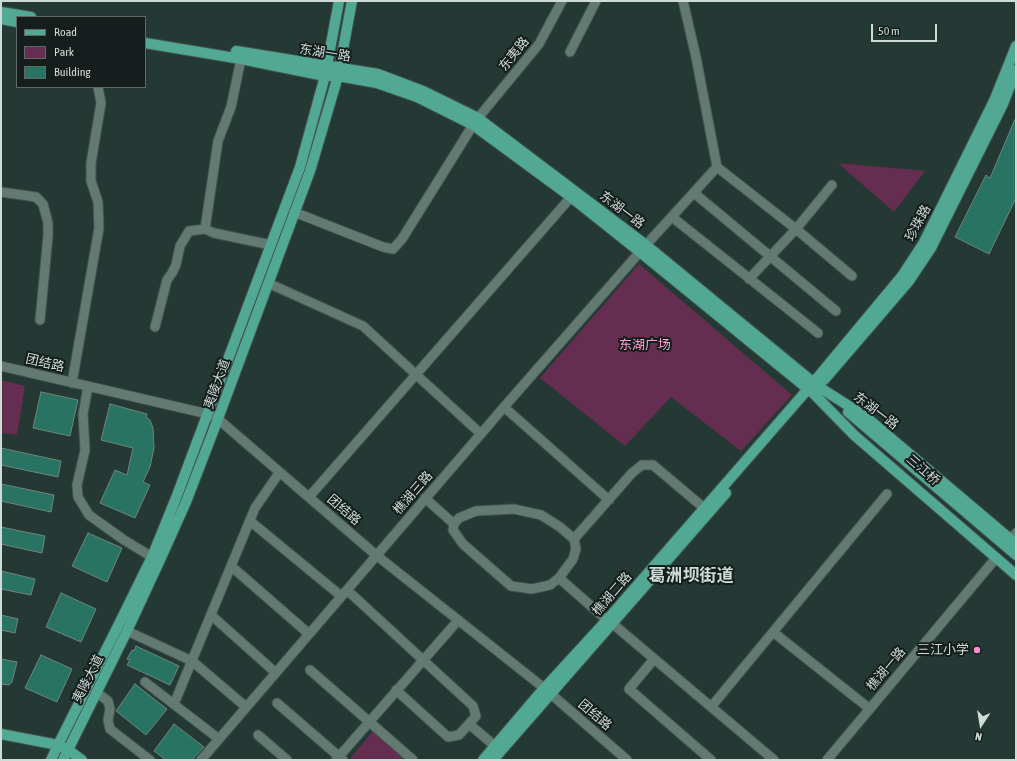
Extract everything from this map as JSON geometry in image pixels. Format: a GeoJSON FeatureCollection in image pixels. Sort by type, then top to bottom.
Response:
{"type":"FeatureCollection","features":[{"type":"Feature","properties":{"kind":"main road","name":"夷陵大道"},"geometry":{"type":"LineString","coordinates":[[52,760],[58,745],[152,557],[206,417],[300,167],[326,71],[339,1]]}},
{"type":"Feature","properties":{"kind":"main road","name":"夷陵大道"},"geometry":{"type":"LineString","coordinates":[[63,760],[67,749],[127,631],[186,502],[217,422],[310,171],[339,72],[352,1]]}},
{"type":"Feature","properties":{"kind":"main road"},"geometry":{"type":"LineString","coordinates":[[1,12],[25,16]]}},
{"type":"Feature","properties":{"kind":"main road"},"geometry":{"type":"LineString","coordinates":[[1,19],[16,22]]}},
{"type":"Feature","properties":{"kind":"main road","name":"东湖一路"},"geometry":{"type":"LineString","coordinates":[[146,36],[326,71]]}},
{"type":"Feature","properties":{"kind":"main road"},"geometry":{"type":"LineString","coordinates":[[146,43],[241,59],[339,72],[384,85],[475,121],[571,197],[643,248],[813,388],[854,435],[1016,575]]}},
{"type":"Feature","properties":{"kind":"main road","name":"珍珠路"},"geometry":{"type":"LineString","coordinates":[[813,388],[902,276],[923,244],[994,101],[1016,46]]}},
{"type":"Feature","properties":{"kind":"main road","name":"珍珠路"},"geometry":{"type":"LineString","coordinates":[[813,388],[909,281],[931,248],[1003,104],[1016,70]]}},
{"type":"Feature","properties":{"kind":"main road","name":"东湖一路"},"geometry":{"type":"LineString","coordinates":[[475,121],[643,248]]}},
{"type":"Feature","properties":{"kind":"main road","name":"东湖一路"},"geometry":{"type":"LineString","coordinates":[[813,388],[866,418],[1014,539]]}},
{"type":"Feature","properties":{"kind":"main road","name":"樵湖二路"},"geometry":{"type":"LineString","coordinates":[[610,622],[704,508],[813,388]]}},
{"type":"Feature","properties":{"kind":"main road","name":"樵湖二路"},"geometry":{"type":"LineString","coordinates":[[483,760],[610,622],[813,388]]}},
{"type":"Feature","properties":{"kind":"main road","name":"三江桥"},"geometry":{"type":"LineString","coordinates":[[813,388],[1016,555]]}},
{"type":"Feature","properties":{"kind":"main road","name":"三江桥"},"geometry":{"type":"LineString","coordinates":[[813,388],[1016,567]]}},
{"type":"Feature","properties":{"kind":"main road","name":"樵湖二路"},"geometry":{"type":"LineString","coordinates":[[493,760],[545,693]]}},
{"type":"Feature","properties":{"kind":"main road"},"geometry":{"type":"LineString","coordinates":[[1,734],[58,745],[67,749],[82,760]]}},
{"type":"Feature","properties":{"kind":"street","name":"东夷路"},"geometry":{"type":"LineString","coordinates":[[294,212],[383,247],[393,249],[402,239],[475,121],[539,44],[562,1]]}},
{"type":"Feature","properties":{"kind":"street"},"geometry":{"type":"LineString","coordinates":[[570,52],[596,1]]}},
{"type":"Feature","properties":{"kind":"street"},"geometry":{"type":"LineString","coordinates":[[683,1],[696,57],[717,167],[796,229],[852,276]]}},
{"type":"Feature","properties":{"kind":"street"},"geometry":{"type":"LineString","coordinates":[[205,229],[218,141],[231,107],[241,59]]}},
{"type":"Feature","properties":{"kind":"street"},"geometry":{"type":"LineString","coordinates":[[72,382],[98,228],[98,202],[91,181],[91,163],[101,103],[98,88]]}},
{"type":"Feature","properties":{"kind":"street","name":"樵湖三路"},"geometry":{"type":"LineString","coordinates":[[201,760],[504,407],[643,248],[717,167]]}},
{"type":"Feature","properties":{"kind":"street"},"geometry":{"type":"LineString","coordinates":[[749,279],[796,229],[832,185]]}},
{"type":"Feature","properties":{"kind":"street"},"geometry":{"type":"LineString","coordinates":[[1,192],[36,198],[43,204],[48,223],[48,236],[40,320]]}},
{"type":"Feature","properties":{"kind":"street"},"geometry":{"type":"LineString","coordinates":[[694,193],[836,311]]}},
{"type":"Feature","properties":{"kind":"street"},"geometry":{"type":"LineString","coordinates":[[309,497],[571,197]]}},
{"type":"Feature","properties":{"kind":"street"},"geometry":{"type":"LineString","coordinates":[[672,217],[818,333]]}},
{"type":"Feature","properties":{"kind":"street"},"geometry":{"type":"LineString","coordinates":[[155,327],[167,280],[176,265],[180,246],[189,231],[205,229],[214,233],[270,245]]}},
{"type":"Feature","properties":{"kind":"street"},"geometry":{"type":"LineString","coordinates":[[268,282],[363,326],[481,434]]}},
{"type":"Feature","properties":{"kind":"street","name":"团结路"},"geometry":{"type":"LineString","coordinates":[[1,366],[72,382],[206,417],[217,422],[309,497],[374,557],[627,760]]}},
{"type":"Feature","properties":{"kind":"street","name":"团结路"},"geometry":{"type":"LineString","coordinates":[[1,372],[206,417]]}},
{"type":"Feature","properties":{"kind":"street"},"geometry":{"type":"LineString","coordinates":[[87,392],[83,414],[85,450],[77,485],[78,497],[89,515],[124,540],[152,557]]}},
{"type":"Feature","properties":{"kind":"street"},"geometry":{"type":"LineString","coordinates":[[504,407],[608,500]]}},
{"type":"Feature","properties":{"kind":"street","name":"团结路"},"geometry":{"type":"LineString","coordinates":[[217,422],[276,476],[454,625],[545,693],[618,760]]}},
{"type":"Feature","properties":{"kind":"street"},"geometry":{"type":"LineString","coordinates":[[574,539],[632,473],[642,465],[653,465],[704,508]]}},
{"type":"Feature","properties":{"kind":"street"},"geometry":{"type":"LineString","coordinates":[[174,704],[250,521],[259,501],[276,476]]}},
{"type":"Feature","properties":{"kind":"street"},"geometry":{"type":"LineString","coordinates":[[711,707],[887,494]]}},
{"type":"Feature","properties":{"kind":"street"},"geometry":{"type":"LineString","coordinates":[[425,498],[454,524]]}},
{"type":"Feature","properties":{"kind":"street"},"geometry":{"type":"LineString","coordinates":[[514,509],[541,514],[574,539],[576,549],[573,559],[559,578],[550,585],[532,589],[511,586],[463,544],[453,530],[454,524],[460,518],[476,511],[514,509]]}},
{"type":"Feature","properties":{"kind":"street"},"geometry":{"type":"LineString","coordinates":[[250,521],[344,593],[423,660],[473,706],[476,716],[459,735],[448,737],[396,690]]}},
{"type":"Feature","properties":{"kind":"street","name":"樵湖一路"},"geometry":{"type":"LineString","coordinates":[[827,760],[996,558]]}},
{"type":"Feature","properties":{"kind":"street"},"geometry":{"type":"LineString","coordinates":[[231,566],[309,634]]}},
{"type":"Feature","properties":{"kind":"street"},"geometry":{"type":"LineString","coordinates":[[559,578],[774,760]]}},
{"type":"Feature","properties":{"kind":"street"},"geometry":{"type":"LineString","coordinates":[[211,615],[276,673]]}},
{"type":"Feature","properties":{"kind":"street"},"geometry":{"type":"LineString","coordinates":[[277,703],[340,759],[369,721],[454,625]]}},
{"type":"Feature","properties":{"kind":"street"},"geometry":{"type":"LineString","coordinates":[[127,631],[192,661],[246,707]]}},
{"type":"Feature","properties":{"kind":"street"},"geometry":{"type":"LineString","coordinates":[[773,632],[870,708]]}},
{"type":"Feature","properties":{"kind":"street"},"geometry":{"type":"LineString","coordinates":[[654,659],[629,689],[711,760]]}},
{"type":"Feature","properties":{"kind":"street"},"geometry":{"type":"LineString","coordinates":[[310,670],[413,760]]}},
{"type":"Feature","properties":{"kind":"street"},"geometry":{"type":"LineString","coordinates":[[145,682],[219,739]]}},
{"type":"Feature","properties":{"kind":"street"},"geometry":{"type":"LineString","coordinates":[[96,692],[108,701],[110,709],[108,720],[110,729],[150,760]]}},
{"type":"Feature","properties":{"kind":"street"},"geometry":{"type":"LineString","coordinates":[[469,724],[495,746]]}},
{"type":"Feature","properties":{"kind":"street"},"geometry":{"type":"LineString","coordinates":[[258,735],[287,760]]}},
{"type":"Feature","properties":{"kind":"green space"},"geometry":{"type":"Polygon","coordinates":[[[838,163],[925,171],[894,212],[838,163]]]}},
{"type":"Feature","properties":{"kind":"green space","name":"东湖广场"},"geometry":{"type":"Polygon","coordinates":[[[639,264],[792,395],[741,451],[671,397],[625,446],[540,378],[639,264]]]}},
{"type":"Feature","properties":{"kind":"green space"},"geometry":{"type":"Polygon","coordinates":[[[1,380],[25,386],[17,435],[1,433],[1,380]]]}},
{"type":"Feature","properties":{"kind":"green space"},"geometry":{"type":"Polygon","coordinates":[[[373,731],[408,760],[349,760],[373,731]]]}},
{"type":"Feature","properties":{"kind":"building"},"geometry":{"type":"Polygon","coordinates":[[[1016,117],[1016,198],[989,254],[955,237],[986,175],[990,178],[1016,117]]]}},
{"type":"Feature","properties":{"kind":"building"},"geometry":{"type":"Polygon","coordinates":[[[41,392],[78,400],[70,436],[33,428],[41,392]]]}},
{"type":"Feature","properties":{"kind":"building"},"geometry":{"type":"Polygon","coordinates":[[[110,404],[147,414],[146,417],[150,420],[153,428],[154,448],[150,467],[143,482],[150,485],[135,518],[100,503],[115,470],[127,475],[133,448],[101,440],[110,404]]]}},
{"type":"Feature","properties":{"kind":"building"},"geometry":{"type":"Polygon","coordinates":[[[1,448],[61,461],[58,477],[1,465],[1,448]]]}},
{"type":"Feature","properties":{"kind":"building"},"geometry":{"type":"Polygon","coordinates":[[[1,484],[54,495],[51,512],[1,501],[1,484]]]}},
{"type":"Feature","properties":{"kind":"building"},"geometry":{"type":"Polygon","coordinates":[[[1,527],[45,536],[42,553],[1,544],[1,527]]]}},
{"type":"Feature","properties":{"kind":"building"},"geometry":{"type":"Polygon","coordinates":[[[88,533],[122,548],[107,582],[72,566],[88,533]]]}},
{"type":"Feature","properties":{"kind":"building"},"geometry":{"type":"Polygon","coordinates":[[[1,571],[35,579],[31,595],[1,589],[1,571]]]}},
{"type":"Feature","properties":{"kind":"building"},"geometry":{"type":"Polygon","coordinates":[[[61,593],[96,609],[81,642],[46,627],[61,593]]]}},
{"type":"Feature","properties":{"kind":"building"},"geometry":{"type":"Polygon","coordinates":[[[1,615],[18,619],[15,633],[1,630],[1,615]]]}},
{"type":"Feature","properties":{"kind":"building"},"geometry":{"type":"Polygon","coordinates":[[[136,646],[179,666],[170,685],[127,665],[130,660],[127,659],[132,650],[134,651],[136,646]]]}},
{"type":"Feature","properties":{"kind":"building"},"geometry":{"type":"Polygon","coordinates":[[[41,655],[72,669],[57,702],[25,688],[41,655]]]}},
{"type":"Feature","properties":{"kind":"building"},"geometry":{"type":"Polygon","coordinates":[[[1,659],[17,662],[12,682],[9,685],[1,684],[1,659]]]}},
{"type":"Feature","properties":{"kind":"building"},"geometry":{"type":"Polygon","coordinates":[[[135,684],[167,709],[146,735],[116,711],[135,684]]]}},
{"type":"Feature","properties":{"kind":"building"},"geometry":{"type":"Polygon","coordinates":[[[174,724],[204,747],[192,760],[166,760],[154,751],[174,724]]]}},
{"type":"Feature","properties":{"kind":"place","name":"三江小学"},"geometry":{"type":"Point","coordinates":[977,650]}},
{"type":"Feature","properties":{"kind":"district","name":"葛洲坝街道"},"geometry":{"type":"Point","coordinates":[691,576]}}]}
